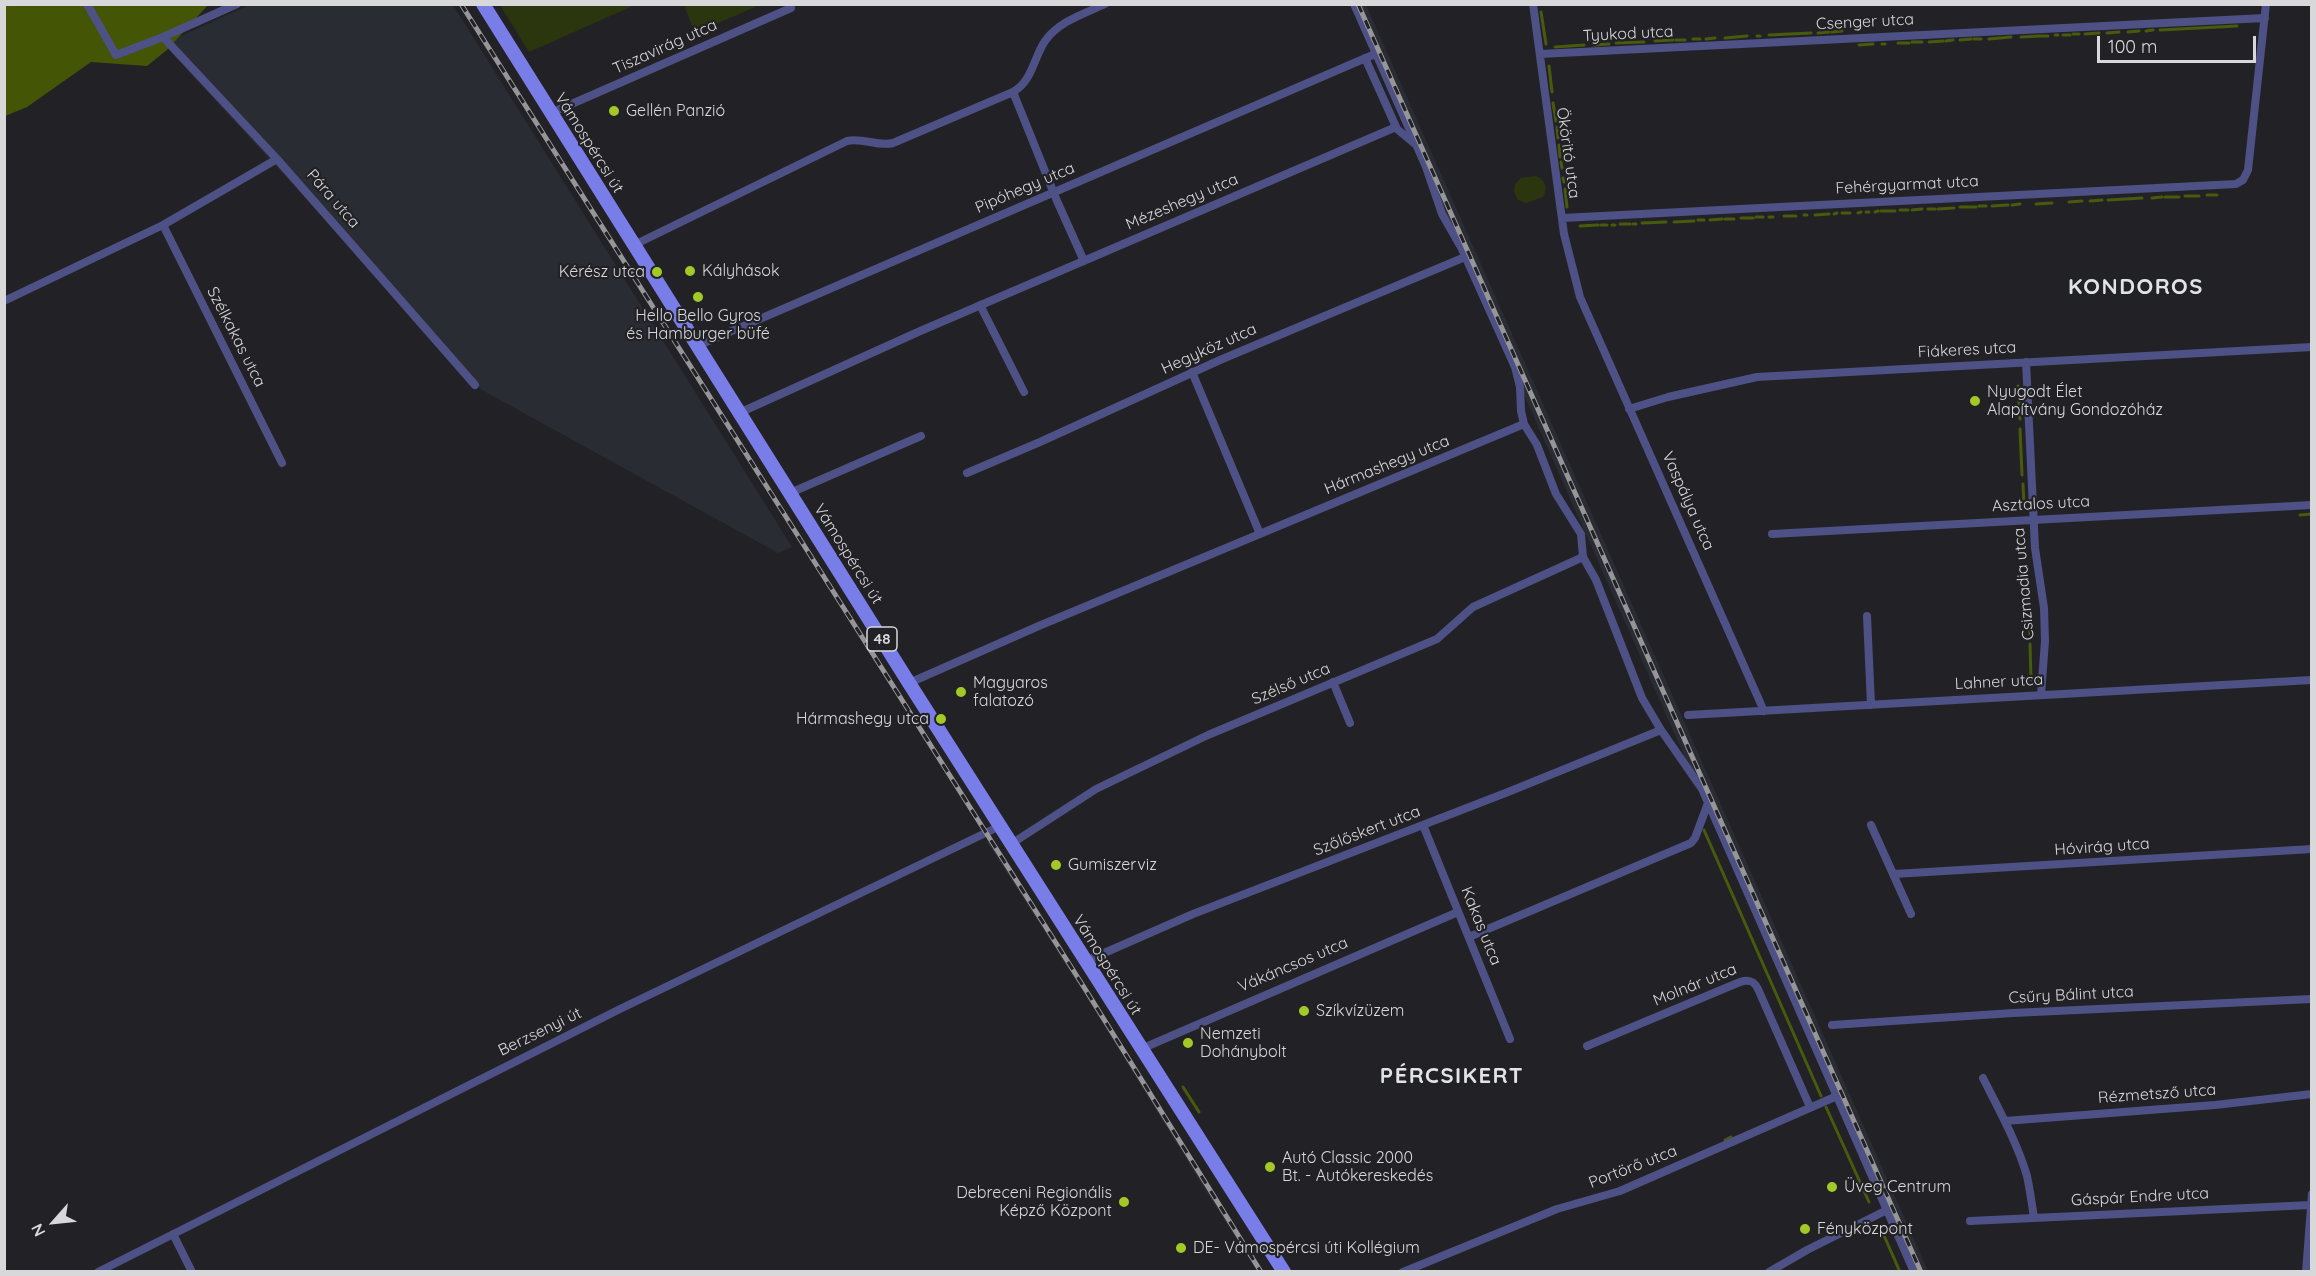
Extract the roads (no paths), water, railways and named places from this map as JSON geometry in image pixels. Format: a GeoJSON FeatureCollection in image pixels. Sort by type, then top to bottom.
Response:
{"type":"FeatureCollection","features":[{"type":"Feature","properties":{"kind":"main road","name":"Vámospércsi út"},"geometry":{"type":"LineString","coordinates":[[483,4],[909,683],[1284,1272]]}},
{"type":"Feature","properties":{"kind":"street"},"geometry":{"type":"LineString","coordinates":[[87,4],[116,55],[163,38],[237,4]]}},
{"type":"Feature","properties":{"kind":"street"},"geometry":{"type":"LineString","coordinates":[[634,245],[847,141],[858,140],[878,145],[892,143],[1013,92],[1028,78],[1043,45],[1057,28],[1105,4]]}},
{"type":"Feature","properties":{"kind":"street"},"geometry":{"type":"LineString","coordinates":[[1354,4],[1428,172],[1442,214],[1465,257],[1519,379],[1524,424],[1536,445],[1556,495],[1579,529],[1583,541],[1583,557],[1596,580],[1642,698],[1661,730],[1695,777],[1708,803],[1914,1272]]}},
{"type":"Feature","properties":{"kind":"street","name":"Ököritó utca"},"geometry":{"type":"LineString","coordinates":[[1533,4],[1562,218],[1571,266],[1583,303]]}},
{"type":"Feature","properties":{"kind":"street"},"geometry":{"type":"LineString","coordinates":[[2265,18],[2266,4]]}},
{"type":"Feature","properties":{"kind":"street","name":"Tiszavirág utca"},"geometry":{"type":"LineString","coordinates":[[551,114],[791,8]]}},
{"type":"Feature","properties":{"kind":"street","name":"Csenger utca"},"geometry":{"type":"LineString","coordinates":[[1719,44],[2265,18]]}},
{"type":"Feature","properties":{"kind":"street","name":"Fehérgyarmat utca"},"geometry":{"type":"LineString","coordinates":[[1562,218],[2231,185],[2241,182],[2248,173],[2265,18]]}},
{"type":"Feature","properties":{"kind":"street","name":"Pára utca"},"geometry":{"type":"LineString","coordinates":[[163,38],[277,159],[475,385]]}},
{"type":"Feature","properties":{"kind":"street","name":"Tyukod utca"},"geometry":{"type":"LineString","coordinates":[[1540,54],[1719,44]]}},
{"type":"Feature","properties":{"kind":"street","name":"Pipóhegy utca"},"geometry":{"type":"LineString","coordinates":[[697,346],[1375,54]]}},
{"type":"Feature","properties":{"kind":"street"},"geometry":{"type":"LineString","coordinates":[[1365,58],[1396,127],[1416,145]]}},
{"type":"Feature","properties":{"kind":"street"},"geometry":{"type":"LineString","coordinates":[[1013,92],[1084,261]]}},
{"type":"Feature","properties":{"kind":"street","name":"Mézeshegy utca"},"geometry":{"type":"LineString","coordinates":[[739,413],[980,305],[1396,127]]}},
{"type":"Feature","properties":{"kind":"street"},"geometry":{"type":"LineString","coordinates":[[4,302],[164,225],[277,159]]}},
{"type":"Feature","properties":{"kind":"street","name":"Szélkakas utca"},"geometry":{"type":"LineString","coordinates":[[164,225],[282,463]]}},
{"type":"Feature","properties":{"kind":"street","name":"Hegyköz utca"},"geometry":{"type":"LineString","coordinates":[[967,473],[1066,431],[1192,372],[1465,257]]}},
{"type":"Feature","properties":{"kind":"street","name":"Vaspálya utca"},"geometry":{"type":"LineString","coordinates":[[1583,303],[1764,711]]}},
{"type":"Feature","properties":{"kind":"street"},"geometry":{"type":"LineString","coordinates":[[980,305],[1024,392]]}},
{"type":"Feature","properties":{"kind":"street","name":"Fiákeres utca"},"geometry":{"type":"LineString","coordinates":[[1629,409],[1689,392],[1757,377],[2312,347]]}},
{"type":"Feature","properties":{"kind":"street","name":"Csizmadia utca"},"geometry":{"type":"LineString","coordinates":[[2026,362],[2034,519],[2044,608],[2045,641],[2041,694]]}},
{"type":"Feature","properties":{"kind":"street"},"geometry":{"type":"LineString","coordinates":[[1192,372],[1260,534]]}},
{"type":"Feature","properties":{"kind":"street","name":"Hármashegy utca"},"geometry":{"type":"LineString","coordinates":[[909,683],[1524,424]]}},
{"type":"Feature","properties":{"kind":"street"},"geometry":{"type":"LineString","coordinates":[[790,493],[921,436]]}},
{"type":"Feature","properties":{"kind":"street","name":"Asztalos utca"},"geometry":{"type":"LineString","coordinates":[[1772,534],[2312,505]]}},
{"type":"Feature","properties":{"kind":"street","name":"Szélső utca"},"geometry":{"type":"LineString","coordinates":[[1011,844],[1092,791],[1208,735],[1437,639],[1473,607],[1583,557]]}},
{"type":"Feature","properties":{"kind":"street"},"geometry":{"type":"LineString","coordinates":[[1867,616],[1871,705]]}},
{"type":"Feature","properties":{"kind":"street","name":"Lahner utca"},"geometry":{"type":"LineString","coordinates":[[1688,715],[2312,680]]}},
{"type":"Feature","properties":{"kind":"street"},"geometry":{"type":"LineString","coordinates":[[1333,682],[1350,723]]}},
{"type":"Feature","properties":{"kind":"street","name":"Szőlőskert utca"},"geometry":{"type":"LineString","coordinates":[[1086,962],[1193,914],[1661,730]]}},
{"type":"Feature","properties":{"kind":"street"},"geometry":{"type":"LineString","coordinates":[[1469,937],[1691,843],[1708,803]]}},
{"type":"Feature","properties":{"kind":"street","name":"Kakas utca"},"geometry":{"type":"LineString","coordinates":[[1424,825],[1510,1039]]}},
{"type":"Feature","properties":{"kind":"street"},"geometry":{"type":"LineString","coordinates":[[1871,825],[1911,914]]}},
{"type":"Feature","properties":{"kind":"street","name":"Berzsenyi út"},"geometry":{"type":"LineString","coordinates":[[98,1272],[609,1014],[1000,826]]}},
{"type":"Feature","properties":{"kind":"street","name":"Hóvirág utca"},"geometry":{"type":"LineString","coordinates":[[1894,874],[2312,849]]}},
{"type":"Feature","properties":{"kind":"street","name":"Vákáncsos utca"},"geometry":{"type":"LineString","coordinates":[[1141,1049],[1458,912]]}},
{"type":"Feature","properties":{"kind":"street","name":"Molnár utca"},"geometry":{"type":"LineString","coordinates":[[1587,1046],[1749,980],[1758,989],[1810,1107]]}},
{"type":"Feature","properties":{"kind":"street","name":"Csűry Bálint utca"},"geometry":{"type":"LineString","coordinates":[[1832,1024],[2024,1012],[2312,999]]}},
{"type":"Feature","properties":{"kind":"street"},"geometry":{"type":"LineString","coordinates":[[1983,1078],[2005,1121],[2025,1171],[2034,1218]]}},
{"type":"Feature","properties":{"kind":"street","name":"Rézmetsző utca"},"geometry":{"type":"LineString","coordinates":[[2005,1121],[2215,1106],[2312,1094]]}},
{"type":"Feature","properties":{"kind":"street","name":"Portörő utca"},"geometry":{"type":"LineString","coordinates":[[1403,1272],[1557,1209],[1620,1191],[1837,1096]]}},
{"type":"Feature","properties":{"kind":"street"},"geometry":{"type":"LineString","coordinates":[[2312,1194],[2306,1271],[2312,1271]]}},
{"type":"Feature","properties":{"kind":"street","name":"Gáspár Endre utca"},"geometry":{"type":"LineString","coordinates":[[1970,1221],[2311,1205]]}},
{"type":"Feature","properties":{"kind":"street"},"geometry":{"type":"LineString","coordinates":[[1769,1272],[1807,1250],[1887,1210]]}},
{"type":"Feature","properties":{"kind":"street"},"geometry":{"type":"LineString","coordinates":[[173,1234],[192,1272]]}},
{"type":"Feature","properties":{"kind":"waterway"},"geometry":{"type":"LineString","coordinates":[[1541,12],[1546,44]]}},
{"type":"Feature","properties":{"kind":"waterway"},"geometry":{"type":"LineString","coordinates":[[2160,30],[2237,26]]}},
{"type":"Feature","properties":{"kind":"waterway"},"geometry":{"type":"LineString","coordinates":[[2146,31],[2153,30]]}},
{"type":"Feature","properties":{"kind":"waterway"},"geometry":{"type":"LineString","coordinates":[[1832,32],[1842,31]]}},
{"type":"Feature","properties":{"kind":"waterway"},"geometry":{"type":"LineString","coordinates":[[2128,32],[2139,31]]}},
{"type":"Feature","properties":{"kind":"waterway"},"geometry":{"type":"LineString","coordinates":[[1818,33],[1829,32]]}},
{"type":"Feature","properties":{"kind":"waterway"},"geometry":{"type":"LineString","coordinates":[[2107,33],[2119,32]]}},
{"type":"Feature","properties":{"kind":"waterway"},"geometry":{"type":"LineString","coordinates":[[1769,35],[1811,33]]}},
{"type":"Feature","properties":{"kind":"waterway"},"geometry":{"type":"LineString","coordinates":[[2085,34],[2099,33]]}},
{"type":"Feature","properties":{"kind":"waterway"},"geometry":{"type":"LineString","coordinates":[[2073,34],[2079,34]]}},
{"type":"Feature","properties":{"kind":"waterway"},"geometry":{"type":"LineString","coordinates":[[2063,35],[2070,35]]}},
{"type":"Feature","properties":{"kind":"waterway"},"geometry":{"type":"LineString","coordinates":[[1725,38],[1747,36]]}},
{"type":"Feature","properties":{"kind":"waterway"},"geometry":{"type":"LineString","coordinates":[[2021,37],[2040,36]]}},
{"type":"Feature","properties":{"kind":"waterway"},"geometry":{"type":"LineString","coordinates":[[2042,36],[2048,36]]}},
{"type":"Feature","properties":{"kind":"waterway"},"geometry":{"type":"LineString","coordinates":[[1989,39],[2011,37]]}},
{"type":"Feature","properties":{"kind":"waterway"},"geometry":{"type":"LineString","coordinates":[[1706,39],[1715,38]]}},
{"type":"Feature","properties":{"kind":"waterway"},"geometry":{"type":"LineString","coordinates":[[1693,39],[1700,39]]}},
{"type":"Feature","properties":{"kind":"waterway"},"geometry":{"type":"LineString","coordinates":[[1960,40],[1971,39]]}},
{"type":"Feature","properties":{"kind":"waterway"},"geometry":{"type":"LineString","coordinates":[[1974,39],[1981,39]]}},
{"type":"Feature","properties":{"kind":"waterway"},"geometry":{"type":"LineString","coordinates":[[1655,41],[1673,40]]}},
{"type":"Feature","properties":{"kind":"waterway"},"geometry":{"type":"LineString","coordinates":[[1676,40],[1685,40]]}},
{"type":"Feature","properties":{"kind":"waterway"},"geometry":{"type":"LineString","coordinates":[[1946,41],[1953,40]]}},
{"type":"Feature","properties":{"kind":"waterway"},"geometry":{"type":"LineString","coordinates":[[1929,42],[1943,41]]}},
{"type":"Feature","properties":{"kind":"waterway"},"geometry":{"type":"LineString","coordinates":[[1616,43],[1644,42]]}},
{"type":"Feature","properties":{"kind":"waterway"},"geometry":{"type":"LineString","coordinates":[[1912,42],[1922,42]]}},
{"type":"Feature","properties":{"kind":"waterway"},"geometry":{"type":"LineString","coordinates":[[1898,43],[1909,43]]}},
{"type":"Feature","properties":{"kind":"waterway"},"geometry":{"type":"LineString","coordinates":[[1594,45],[1609,44]]}},
{"type":"Feature","properties":{"kind":"waterway"},"geometry":{"type":"LineString","coordinates":[[1859,45],[1873,44]]}},
{"type":"Feature","properties":{"kind":"waterway"},"geometry":{"type":"LineString","coordinates":[[1555,47],[1584,45]]}},
{"type":"Feature","properties":{"kind":"waterway"},"geometry":{"type":"LineString","coordinates":[[1549,66],[1552,92]]}},
{"type":"Feature","properties":{"kind":"waterway"},"geometry":{"type":"LineString","coordinates":[[1553,103],[1556,121]]}},
{"type":"Feature","properties":{"kind":"waterway"},"geometry":{"type":"LineString","coordinates":[[1557,127],[1558,138]]}},
{"type":"Feature","properties":{"kind":"waterway"},"geometry":{"type":"LineString","coordinates":[[1559,145],[1560,157]]}},
{"type":"Feature","properties":{"kind":"waterway"},"geometry":{"type":"LineString","coordinates":[[1561,162],[1562,168]]}},
{"type":"Feature","properties":{"kind":"waterway"},"geometry":{"type":"LineString","coordinates":[[1563,178],[1564,182]]}},
{"type":"Feature","properties":{"kind":"waterway"},"geometry":{"type":"LineString","coordinates":[[1565,189],[1567,207]]}},
{"type":"Feature","properties":{"kind":"waterway"},"geometry":{"type":"LineString","coordinates":[[2207,195],[2217,195]]}},
{"type":"Feature","properties":{"kind":"waterway"},"geometry":{"type":"LineString","coordinates":[[2185,196],[2199,196]]}},
{"type":"Feature","properties":{"kind":"waterway"},"geometry":{"type":"LineString","coordinates":[[2152,198],[2162,197]]}},
{"type":"Feature","properties":{"kind":"waterway"},"geometry":{"type":"LineString","coordinates":[[2165,197],[2179,197]]}},
{"type":"Feature","properties":{"kind":"waterway"},"geometry":{"type":"LineString","coordinates":[[2108,200],[2142,198]]}},
{"type":"Feature","properties":{"kind":"waterway"},"geometry":{"type":"LineString","coordinates":[[2090,201],[2102,200]]}},
{"type":"Feature","properties":{"kind":"waterway"},"geometry":{"type":"LineString","coordinates":[[2069,202],[2082,201]]}},
{"type":"Feature","properties":{"kind":"waterway"},"geometry":{"type":"LineString","coordinates":[[2036,204],[2052,203]]}},
{"type":"Feature","properties":{"kind":"waterway"},"geometry":{"type":"LineString","coordinates":[[2012,205],[2020,204]]}},
{"type":"Feature","properties":{"kind":"waterway"},"geometry":{"type":"LineString","coordinates":[[1992,206],[2008,205]]}},
{"type":"Feature","properties":{"kind":"waterway"},"geometry":{"type":"LineString","coordinates":[[1979,206],[1986,206]]}},
{"type":"Feature","properties":{"kind":"waterway"},"geometry":{"type":"LineString","coordinates":[[1960,207],[1976,207]]}},
{"type":"Feature","properties":{"kind":"waterway"},"geometry":{"type":"LineString","coordinates":[[1938,209],[1954,208]]}},
{"type":"Feature","properties":{"kind":"waterway"},"geometry":{"type":"LineString","coordinates":[[1912,210],[1922,209]]}},
{"type":"Feature","properties":{"kind":"waterway"},"geometry":{"type":"LineString","coordinates":[[1928,209],[1935,209]]}},
{"type":"Feature","properties":{"kind":"waterway"},"geometry":{"type":"LineString","coordinates":[[1900,210],[1908,210]]}},
{"type":"Feature","properties":{"kind":"waterway"},"geometry":{"type":"LineString","coordinates":[[1881,211],[1895,211]]}},
{"type":"Feature","properties":{"kind":"waterway"},"geometry":{"type":"LineString","coordinates":[[1842,213],[1850,213]]}},
{"type":"Feature","properties":{"kind":"waterway"},"geometry":{"type":"LineString","coordinates":[[1815,215],[1829,214]]}},
{"type":"Feature","properties":{"kind":"waterway"},"geometry":{"type":"LineString","coordinates":[[1784,216],[1796,216]]}},
{"type":"Feature","properties":{"kind":"waterway"},"geometry":{"type":"LineString","coordinates":[[1756,217],[1763,217]]}},
{"type":"Feature","properties":{"kind":"waterway"},"geometry":{"type":"LineString","coordinates":[[1741,218],[1753,218]]}},
{"type":"Feature","properties":{"kind":"waterway"},"geometry":{"type":"LineString","coordinates":[[1710,220],[1722,219]]}},
{"type":"Feature","properties":{"kind":"waterway"},"geometry":{"type":"LineString","coordinates":[[1725,219],[1734,219]]}},
{"type":"Feature","properties":{"kind":"waterway"},"geometry":{"type":"LineString","coordinates":[[1698,220],[1704,220]]}},
{"type":"Feature","properties":{"kind":"waterway"},"geometry":{"type":"LineString","coordinates":[[1674,222],[1694,221]]}},
{"type":"Feature","properties":{"kind":"waterway"},"geometry":{"type":"LineString","coordinates":[[1642,223],[1666,222]]}},
{"type":"Feature","properties":{"kind":"waterway"},"geometry":{"type":"LineString","coordinates":[[1620,224],[1630,224]]}},
{"type":"Feature","properties":{"kind":"waterway"},"geometry":{"type":"LineString","coordinates":[[1580,226],[1598,225]]}},
{"type":"Feature","properties":{"kind":"waterway"},"geometry":{"type":"LineString","coordinates":[[1601,225],[1607,225]]}},
{"type":"Feature","properties":{"kind":"waterway"},"geometry":{"type":"LineString","coordinates":[[2018,386],[2020,419]]}},
{"type":"Feature","properties":{"kind":"waterway"},"geometry":{"type":"LineString","coordinates":[[2020,429],[2022,475]]}},
{"type":"Feature","properties":{"kind":"waterway"},"geometry":{"type":"LineString","coordinates":[[2023,484],[2024,506]]}},
{"type":"Feature","properties":{"kind":"waterway"},"geometry":{"type":"LineString","coordinates":[[2300,515],[2312,514]]}},
{"type":"Feature","properties":{"kind":"waterway"},"geometry":{"type":"LineString","coordinates":[[2027,579],[2030,634]]}},
{"type":"Feature","properties":{"kind":"waterway"},"geometry":{"type":"LineString","coordinates":[[2030,644],[2031,680]]}},
{"type":"Feature","properties":{"kind":"waterway"},"geometry":{"type":"LineString","coordinates":[[1704,830],[1821,1096]]}},
{"type":"Feature","properties":{"kind":"waterway"},"geometry":{"type":"LineString","coordinates":[[1183,1087],[1199,1112]]}},
{"type":"Feature","properties":{"kind":"waterway"},"geometry":{"type":"LineString","coordinates":[[1826,1107],[1869,1202]]}},
{"type":"Feature","properties":{"kind":"waterway"},"geometry":{"type":"LineString","coordinates":[[1725,1140],[1731,1137]]}},
{"type":"Feature","properties":{"kind":"waterway"},"geometry":{"type":"LineString","coordinates":[[1882,1231],[1900,1272]]}},
{"type":"Feature","properties":{"kind":"railway"},"geometry":{"type":"LineString","coordinates":[[461,4],[1087,992],[1261,1272]]}},
{"type":"Feature","properties":{"kind":"railway"},"geometry":{"type":"LineString","coordinates":[[1358,4],[1921,1272]]}},
{"type":"Feature","properties":{"kind":"place","name":"Gellén Panzió"},"geometry":{"type":"Point","coordinates":[614,111]}},
{"type":"Feature","properties":{"kind":"place","name":"Kályhások"},"geometry":{"type":"Point","coordinates":[690,271]}},
{"type":"Feature","properties":{"kind":"place","name":"Kérész utca"},"geometry":{"type":"Point","coordinates":[657,272]}},
{"type":"Feature","properties":{"kind":"place","name":"Hello Bello Gyros és Hamburger büfé"},"geometry":{"type":"Point","coordinates":[698,297]}},
{"type":"Feature","properties":{"kind":"place","name":"Nyugodt Élet Alapítvány Gondozóház"},"geometry":{"type":"Point","coordinates":[1975,401]}},
{"type":"Feature","properties":{"kind":"place","name":"Magyaros falatozó"},"geometry":{"type":"Point","coordinates":[961,692]}},
{"type":"Feature","properties":{"kind":"place","name":"Hármashegy utca"},"geometry":{"type":"Point","coordinates":[941,719]}},
{"type":"Feature","properties":{"kind":"place","name":"Gumiszerviz"},"geometry":{"type":"Point","coordinates":[1056,865]}},
{"type":"Feature","properties":{"kind":"place","name":"Szíkvízüzem"},"geometry":{"type":"Point","coordinates":[1304,1011]}},
{"type":"Feature","properties":{"kind":"place","name":"Nemzeti Dohánybolt"},"geometry":{"type":"Point","coordinates":[1188,1043]}},
{"type":"Feature","properties":{"kind":"place","name":"Autó Classic 2000 Bt. - Autókereskedés"},"geometry":{"type":"Point","coordinates":[1270,1167]}},
{"type":"Feature","properties":{"kind":"place","name":"Üveg Centrum"},"geometry":{"type":"Point","coordinates":[1832,1187]}},
{"type":"Feature","properties":{"kind":"place","name":"Debreceni Regionális Képző Központ"},"geometry":{"type":"Point","coordinates":[1124,1202]}},
{"type":"Feature","properties":{"kind":"place","name":"Fényközpont"},"geometry":{"type":"Point","coordinates":[1805,1229]}},
{"type":"Feature","properties":{"kind":"place","name":"DE- Vámospércsi úti Kollégium"},"geometry":{"type":"Point","coordinates":[1181,1248]}},
{"type":"Feature","properties":{"kind":"district","name":"KONDOROS"},"geometry":{"type":"Point","coordinates":[2136,287]}},
{"type":"Feature","properties":{"kind":"district","name":"PÉRCSIKERT"},"geometry":{"type":"Point","coordinates":[1452,1076]}}]}
